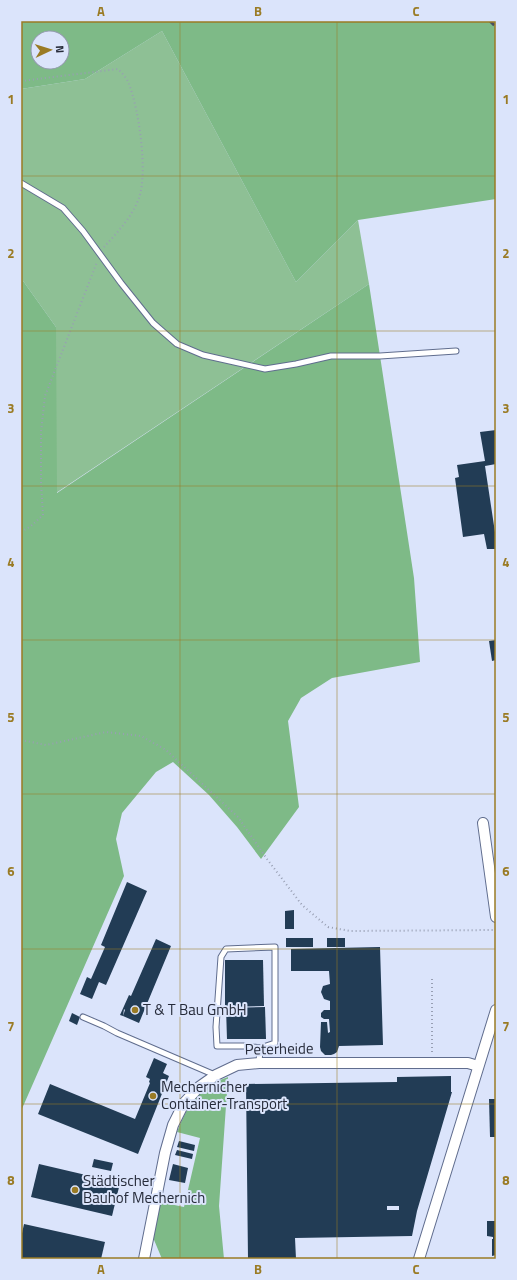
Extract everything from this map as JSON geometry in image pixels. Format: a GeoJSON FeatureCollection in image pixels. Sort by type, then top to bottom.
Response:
{"type":"FeatureCollection","features":[{"type":"Feature","properties":{"kind":"street"},"geometry":{"type":"LineString","coordinates":[[483,823],[496,917]]}},
{"type":"Feature","properties":{"kind":"street"},"geometry":{"type":"LineString","coordinates":[[419,1259],[496,1010]]}},
{"type":"Feature","properties":{"kind":"street","name":"Peterheide"},"geometry":{"type":"LineString","coordinates":[[144,1259],[164,1160],[173,1125],[184,1102],[199,1087],[216,1075],[237,1065],[259,1063],[468,1063],[478,1066]]}},
{"type":"Feature","properties":{"kind":"lane"},"geometry":{"type":"LineString","coordinates":[[21,183],[63,208],[83,231],[153,323],[177,344],[203,355],[265,369],[331,356],[380,356],[456,351]]}},
{"type":"Feature","properties":{"kind":"lane"},"geometry":{"type":"LineString","coordinates":[[275,947],[275,1043],[260,1048],[246,1046],[217,1046],[216,1027],[221,957],[226,949],[275,947]]}},
{"type":"Feature","properties":{"kind":"lane"},"geometry":{"type":"LineString","coordinates":[[84,1017],[117,1033],[216,1075]]}},
{"type":"Feature","properties":{"kind":"lane"},"geometry":{"type":"LineString","coordinates":[[259,1063],[260,1048]]}},
{"type":"Feature","properties":{"kind":"path"},"geometry":{"type":"LineString","coordinates":[[21,81],[118,69],[128,82],[137,112],[143,172],[139,197],[128,219],[102,249],[44,396],[41,432],[41,483],[43,515],[31,526],[21,532]]}},
{"type":"Feature","properties":{"kind":"path"},"geometry":{"type":"LineString","coordinates":[[21,740],[46,745],[106,732],[141,736],[166,750],[238,817],[267,859],[302,905],[328,928],[350,931],[496,930]]}},
{"type":"Feature","properties":{"kind":"path"},"geometry":{"type":"LineString","coordinates":[[432,980],[432,1063]]}},
{"type":"Feature","properties":{"kind":"green space"},"geometry":{"type":"Polygon","coordinates":[[[21,21],[496,21],[496,199],[358,220],[296,282],[162,31],[85,79],[21,89],[21,21]]]}},
{"type":"Feature","properties":{"kind":"green space"},"geometry":{"type":"Polygon","coordinates":[[[162,31],[296,282],[358,220],[369,284],[56,493],[56,327],[21,278],[21,89],[85,79],[162,31]]]}},
{"type":"Feature","properties":{"kind":"green space"},"geometry":{"type":"Polygon","coordinates":[[[21,278],[56,327],[57,493],[369,284],[414,578],[420,662],[332,678],[301,698],[288,721],[299,807],[261,859],[237,827],[209,795],[173,762],[156,772],[122,813],[116,839],[124,876],[21,1111],[21,278]]]}},
{"type":"Feature","properties":{"kind":"green space"},"geometry":{"type":"Polygon","coordinates":[[[228,1077],[219,1206],[224,1259],[162,1259],[152,1235],[160,1202],[184,1207],[200,1138],[177,1132],[190,1105],[202,1091],[218,1081],[228,1077]]]}},
{"type":"Feature","properties":{"kind":"building"},"geometry":{"type":"Polygon","coordinates":[[[496,430],[496,464],[485,466],[496,539],[496,549],[487,549],[484,534],[463,537],[455,478],[459,477],[457,465],[485,461],[480,432],[496,430]]]}},
{"type":"Feature","properties":{"kind":"building"},"geometry":{"type":"Polygon","coordinates":[[[496,640],[496,660],[492,661],[489,641],[496,640]]]}},
{"type":"Feature","properties":{"kind":"building"},"geometry":{"type":"Polygon","coordinates":[[[127,882],[147,891],[106,985],[99,982],[92,999],[80,994],[87,977],[91,979],[105,947],[101,945],[127,882]]]}},
{"type":"Feature","properties":{"kind":"building"},"geometry":{"type":"Polygon","coordinates":[[[294,910],[294,929],[285,929],[285,911],[294,910]]]}},
{"type":"Feature","properties":{"kind":"building"},"geometry":{"type":"Polygon","coordinates":[[[286,938],[313,938],[313,947],[286,947],[286,938]]]}},
{"type":"Feature","properties":{"kind":"building"},"geometry":{"type":"Polygon","coordinates":[[[327,938],[345,938],[345,947],[327,947],[327,938]]]}},
{"type":"Feature","properties":{"kind":"building"},"geometry":{"type":"Polygon","coordinates":[[[156,939],[171,946],[139,1023],[120,1015],[129,995],[131,996],[156,939]]]}},
{"type":"Feature","properties":{"kind":"building"},"geometry":{"type":"Polygon","coordinates":[[[380,947],[383,1045],[339,1046],[337,1052],[334,1054],[325,1055],[321,1051],[320,1047],[321,1022],[327,1022],[328,1033],[330,1032],[329,1019],[324,1019],[321,1017],[321,1013],[324,1010],[330,1010],[330,1001],[324,999],[321,992],[323,986],[330,984],[329,971],[291,971],[291,949],[380,947]]]}},
{"type":"Feature","properties":{"kind":"building"},"geometry":{"type":"Polygon","coordinates":[[[225,960],[263,960],[264,1006],[225,1007],[225,960]]]}},
{"type":"Feature","properties":{"kind":"building"},"geometry":{"type":"Polygon","coordinates":[[[265,1007],[266,1039],[227,1039],[226,1008],[265,1007]]]}},
{"type":"Feature","properties":{"kind":"building"},"geometry":{"type":"Polygon","coordinates":[[[72,1013],[80,1017],[77,1025],[69,1021],[72,1013]]]}},
{"type":"Feature","properties":{"kind":"building"},"geometry":{"type":"Polygon","coordinates":[[[154,1058],[167,1064],[163,1073],[169,1076],[138,1154],[38,1114],[50,1084],[135,1119],[150,1083],[150,1079],[146,1077],[154,1058]]]}},
{"type":"Feature","properties":{"kind":"building"},"geometry":{"type":"Polygon","coordinates":[[[451,1076],[452,1092],[417,1211],[412,1236],[295,1238],[296,1259],[248,1259],[246,1084],[397,1082],[397,1077],[451,1076]],[[387,1206],[387,1210],[399,1210],[399,1206],[387,1206]]]}},
{"type":"Feature","properties":{"kind":"building"},"geometry":{"type":"Polygon","coordinates":[[[489,1099],[496,1099],[496,1137],[490,1137],[489,1099]]]}},
{"type":"Feature","properties":{"kind":"building"},"geometry":{"type":"Polygon","coordinates":[[[179,1141],[195,1145],[194,1151],[177,1147],[179,1141]]]}},
{"type":"Feature","properties":{"kind":"building"},"geometry":{"type":"Polygon","coordinates":[[[177,1150],[193,1154],[192,1159],[175,1155],[177,1150]]]}},
{"type":"Feature","properties":{"kind":"building"},"geometry":{"type":"Polygon","coordinates":[[[94,1159],[113,1163],[111,1171],[92,1167],[94,1159]]]}},
{"type":"Feature","properties":{"kind":"building","name":"Städtischer Bauhof Mechernich"},"geometry":{"type":"Polygon","coordinates":[[[39,1164],[120,1183],[112,1216],[31,1197],[39,1164]]]}},
{"type":"Feature","properties":{"kind":"building"},"geometry":{"type":"Polygon","coordinates":[[[173,1164],[188,1168],[185,1183],[169,1180],[173,1164]]]}},
{"type":"Feature","properties":{"kind":"building"},"geometry":{"type":"Polygon","coordinates":[[[487,1221],[496,1221],[496,1255],[492,1256],[493,1237],[487,1236],[487,1221]]]}},
{"type":"Feature","properties":{"kind":"building"},"geometry":{"type":"Polygon","coordinates":[[[24,1224],[105,1242],[101,1259],[21,1259],[21,1238],[24,1224]]]}},
{"type":"Feature","properties":{"kind":"railway"},"geometry":{"type":"LineString","coordinates":[[490,21],[496,27]]}},
{"type":"Feature","properties":{"kind":"place","name":"T & T Bau GmbH"},"geometry":{"type":"Point","coordinates":[135,1010]}},
{"type":"Feature","properties":{"kind":"place","name":"Mechernicher Container-Transport"},"geometry":{"type":"Point","coordinates":[153,1096]}},
{"type":"Feature","properties":{"kind":"place","name":"Städtischer Bauhof Mechernich"},"geometry":{"type":"Point","coordinates":[75,1190]}}]}
